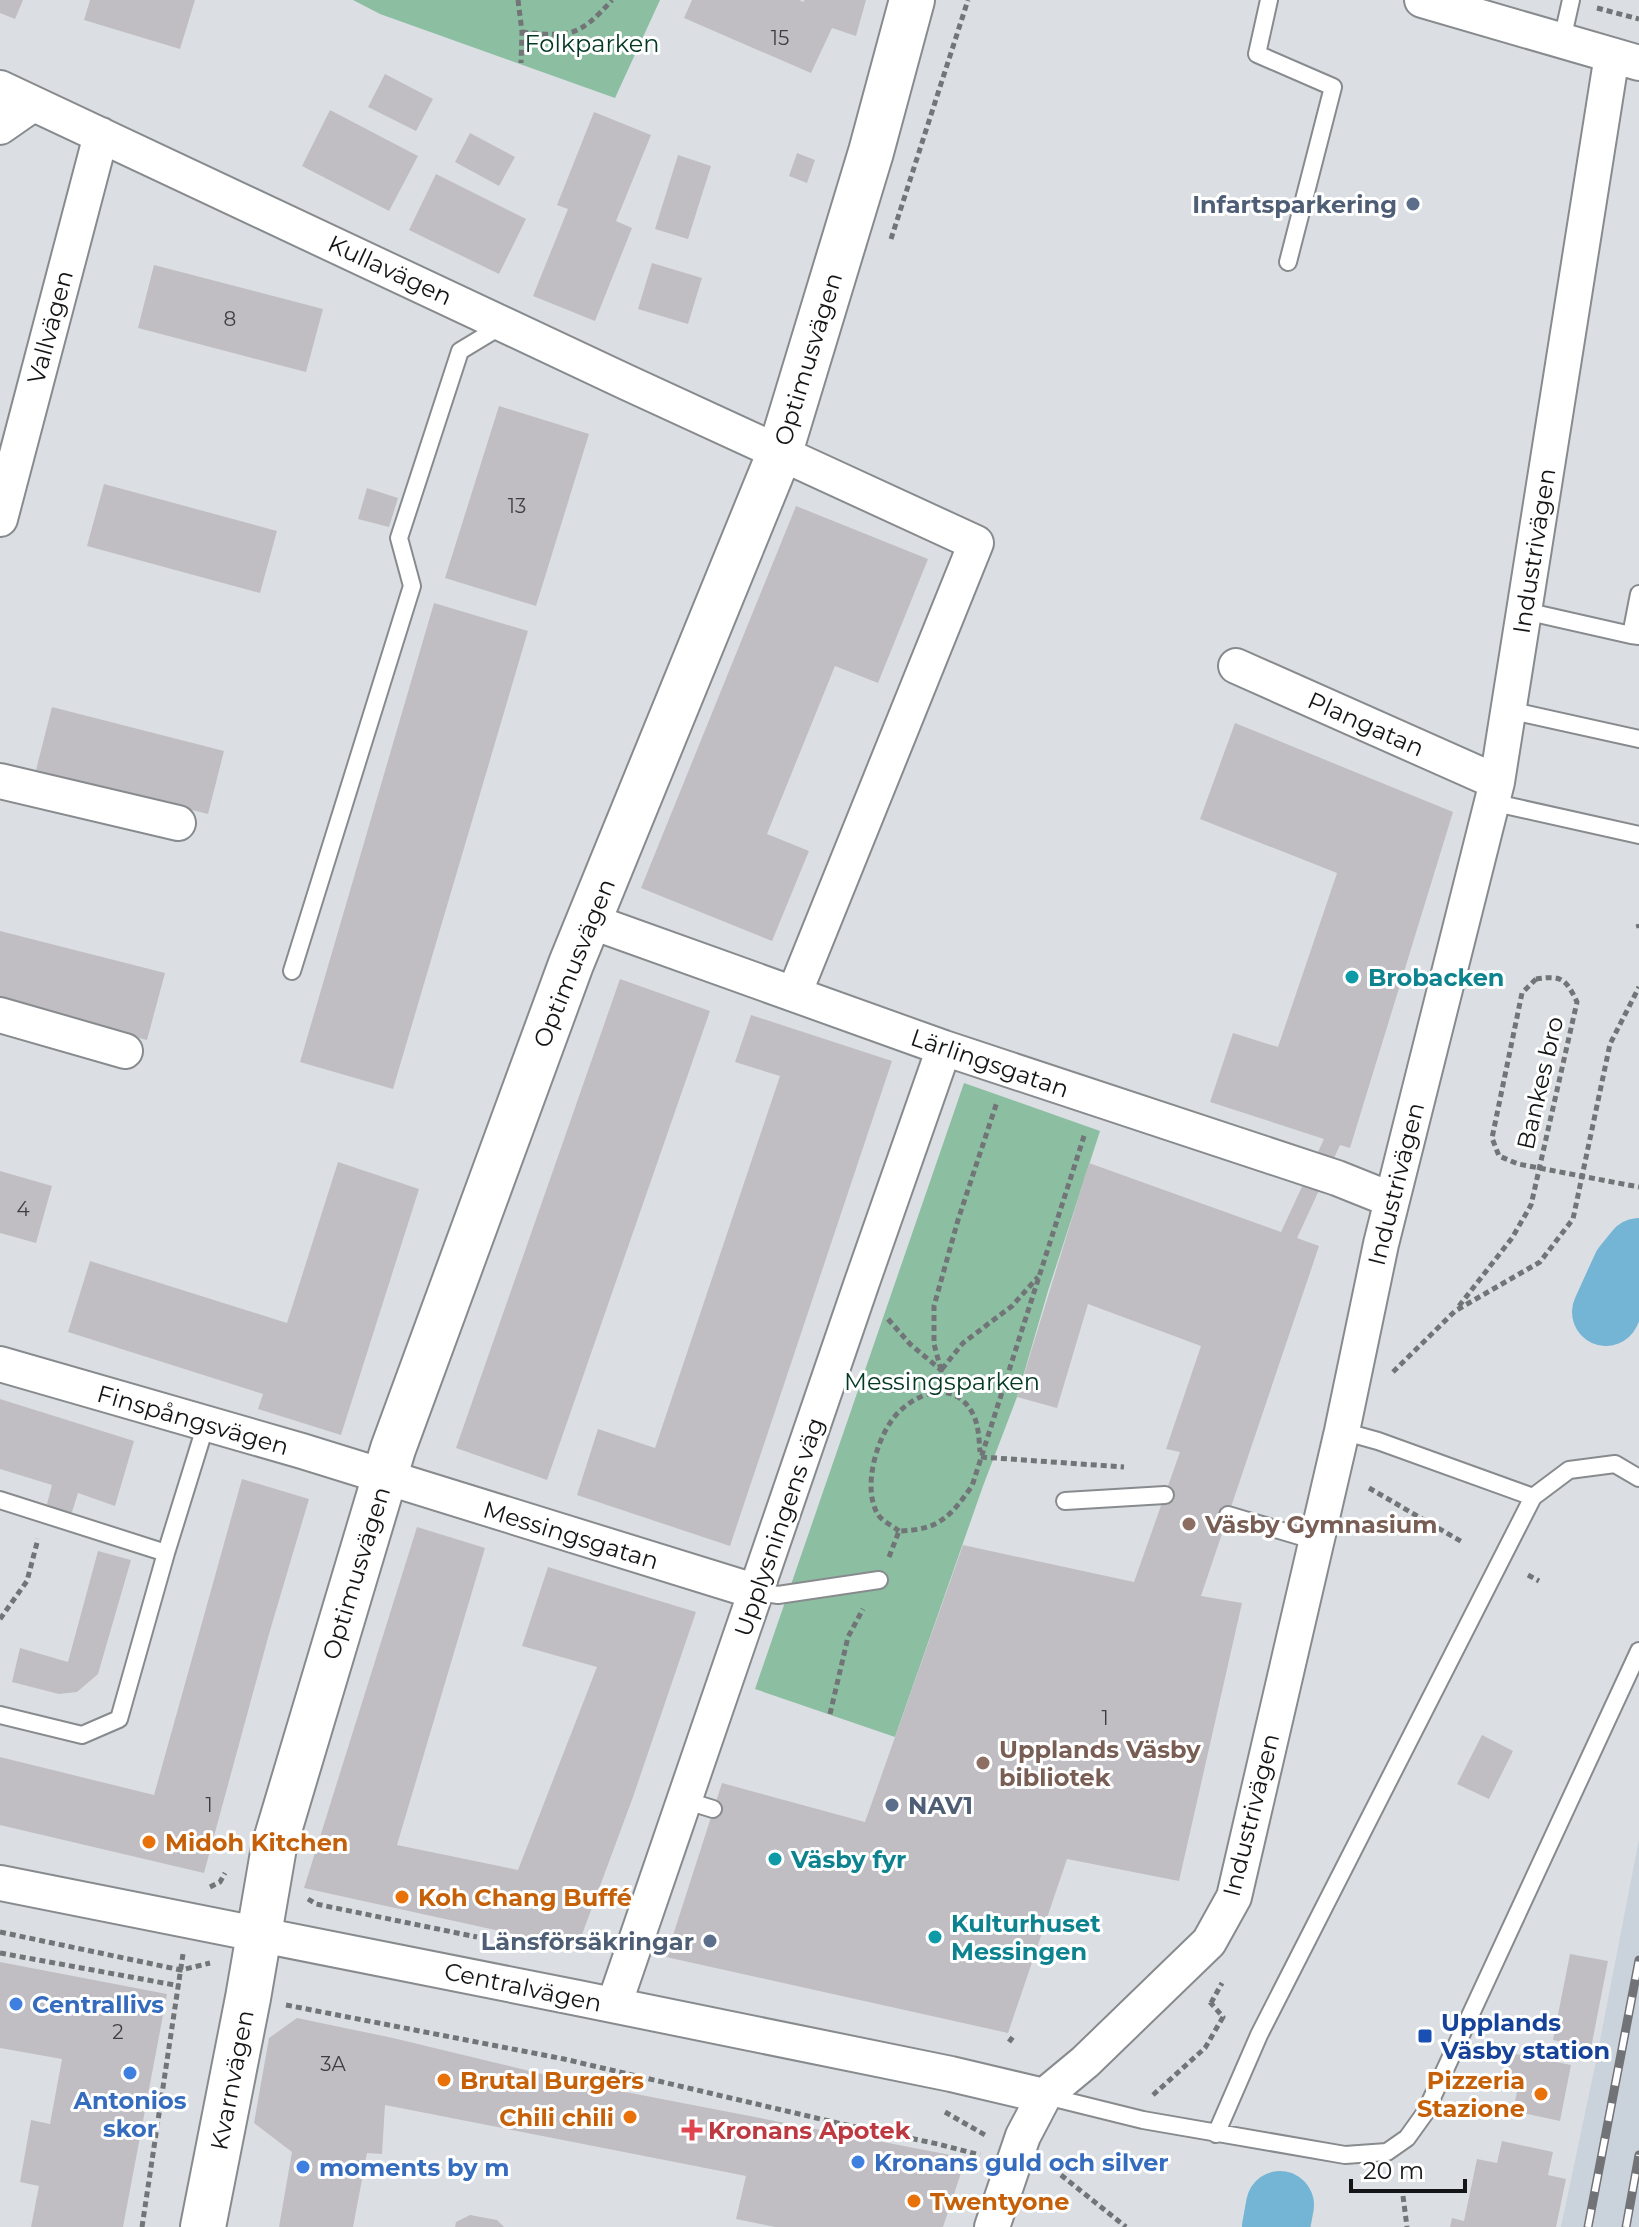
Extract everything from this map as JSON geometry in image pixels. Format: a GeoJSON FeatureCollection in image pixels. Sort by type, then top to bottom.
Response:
{"type":"FeatureCollection","features":[{"type":"Feature","properties":{"kind":"street","name":"Optimusvägen"},"geometry":{"type":"LineString","coordinates":[[259,1934],[274,1847],[393,1449],[566,979],[780,452],[871,152],[912,0]]}},
{"type":"Feature","properties":{"kind":"street"},"geometry":{"type":"LineString","coordinates":[[1422,0],[1625,59]]}},
{"type":"Feature","properties":{"kind":"street","name":"Industrivägen"},"geometry":{"type":"LineString","coordinates":[[992,2227],[1023,2136],[1044,2096],[1085,2062],[1209,1942],[1234,1897],[1342,1431],[1381,1244],[1494,792],[1625,59]]}},
{"type":"Feature","properties":{"kind":"street","name":"Kullavägen"},"geometry":{"type":"LineString","coordinates":[[0,88],[780,452]]}},
{"type":"Feature","properties":{"kind":"street"},"geometry":{"type":"LineString","coordinates":[[0,127],[33,104]]}},
{"type":"Feature","properties":{"kind":"street","name":"Vallvägen"},"geometry":{"type":"LineString","coordinates":[[0,519],[101,135]]}},
{"type":"Feature","properties":{"kind":"street"},"geometry":{"type":"LineString","coordinates":[[780,452],[976,543],[794,994]]}},
{"type":"Feature","properties":{"kind":"street","name":"Plangatan"},"geometry":{"type":"LineString","coordinates":[[1236,666],[1494,792]]}},
{"type":"Feature","properties":{"kind":"street"},"geometry":{"type":"LineString","coordinates":[[0,781],[178,823]]}},
{"type":"Feature","properties":{"kind":"street","name":"Lärlingsgatan"},"geometry":{"type":"LineString","coordinates":[[590,921],[944,1048],[1337,1178],[1392,1200]]}},
{"type":"Feature","properties":{"kind":"street"},"geometry":{"type":"LineString","coordinates":[[0,1015],[125,1051]]}},
{"type":"Feature","properties":{"kind":"street","name":"Upplysningens väg"},"geometry":{"type":"LineString","coordinates":[[614,2005],[698,1804],[757,1592],[944,1048]]}},
{"type":"Feature","properties":{"kind":"street","name":"Finspångsvägen"},"geometry":{"type":"LineString","coordinates":[[0,1364],[385,1478]]}},
{"type":"Feature","properties":{"kind":"street","name":"Messingsgatan"},"geometry":{"type":"LineString","coordinates":[[385,1478],[757,1592]]}},
{"type":"Feature","properties":{"kind":"street","name":"Centralvägen"},"geometry":{"type":"LineString","coordinates":[[0,1883],[614,2005],[1044,2096]]}},
{"type":"Feature","properties":{"kind":"street","name":"Kvarnvägen"},"geometry":{"type":"LineString","coordinates":[[203,2227],[259,1934]]}},
{"type":"Feature","properties":{"kind":"lane"},"geometry":{"type":"LineString","coordinates":[[1269,0],[1257,54],[1333,87],[1288,262]]}},
{"type":"Feature","properties":{"kind":"lane"},"geometry":{"type":"LineString","coordinates":[[1562,40],[1571,0]]}},
{"type":"Feature","properties":{"kind":"lane"},"geometry":{"type":"LineString","coordinates":[[292,971],[412,586],[399,538],[460,351],[505,324]]}},
{"type":"Feature","properties":{"kind":"lane"},"geometry":{"type":"LineString","coordinates":[[1525,611],[1635,636],[1639,594]]}},
{"type":"Feature","properties":{"kind":"lane"},"geometry":{"type":"LineString","coordinates":[[1508,710],[1639,739]]}},
{"type":"Feature","properties":{"kind":"lane"},"geometry":{"type":"LineString","coordinates":[[1494,792],[1639,835]]}},
{"type":"Feature","properties":{"kind":"lane"},"geometry":{"type":"LineString","coordinates":[[0,1715],[82,1735],[119,1719],[206,1424]]}},
{"type":"Feature","properties":{"kind":"lane"},"geometry":{"type":"LineString","coordinates":[[1342,1431],[1533,1497]]}},
{"type":"Feature","properties":{"kind":"lane"},"geometry":{"type":"LineString","coordinates":[[1216,2134],[1259,2035],[1533,1497],[1569,1470],[1615,1464],[1639,1478]]}},
{"type":"Feature","properties":{"kind":"lane"},"geometry":{"type":"LineString","coordinates":[[1065,1501],[1165,1495]]}},
{"type":"Feature","properties":{"kind":"lane"},"geometry":{"type":"LineString","coordinates":[[0,1500],[166,1553]]}},
{"type":"Feature","properties":{"kind":"lane"},"geometry":{"type":"LineString","coordinates":[[1228,1515],[1316,1541]]}},
{"type":"Feature","properties":{"kind":"lane"},"geometry":{"type":"LineString","coordinates":[[757,1592],[778,1595],[879,1580]]}},
{"type":"Feature","properties":{"kind":"lane"},"geometry":{"type":"LineString","coordinates":[[1044,2096],[1143,2120],[1345,2155],[1387,2152],[1407,2138],[1425,2113],[1639,1651]]}},
{"type":"Feature","properties":{"kind":"path"},"geometry":{"type":"LineString","coordinates":[[518,0],[522,32],[521,63]]}},
{"type":"Feature","properties":{"kind":"path"},"geometry":{"type":"LineString","coordinates":[[522,32],[557,36],[576,32],[594,21],[612,0]]}},
{"type":"Feature","properties":{"kind":"path"},"geometry":{"type":"LineString","coordinates":[[1571,0],[1639,19]]}},
{"type":"Feature","properties":{"kind":"path","name":"Bankes bro"},"geometry":{"type":"LineString","coordinates":[[1455,1311],[1512,1238],[1531,1205],[1538,1174],[1542,1158],[1577,1002],[1569,984],[1553,977],[1536,979],[1522,993],[1492,1138],[1499,1156],[1518,1164],[1533,1167],[1548,1170],[1639,1187]]}},
{"type":"Feature","properties":{"kind":"path"},"geometry":{"type":"LineString","coordinates":[[1391,1373],[1455,1311],[1540,1262],[1573,1219],[1610,1044],[1639,987]]}},
{"type":"Feature","properties":{"kind":"path"},"geometry":{"type":"LineString","coordinates":[[943,1391],[934,1344],[934,1306],[958,1220],[1001,1091]]}},
{"type":"Feature","properties":{"kind":"path"},"geometry":{"type":"LineString","coordinates":[[981,1457],[979,1430],[973,1414],[961,1399],[943,1391],[923,1396],[901,1410],[884,1436],[872,1465],[870,1495],[880,1517],[899,1531],[922,1530],[945,1520],[972,1486],[1089,1121]]}},
{"type":"Feature","properties":{"kind":"path"},"geometry":{"type":"LineString","coordinates":[[941,1370],[963,1343],[1012,1306],[1039,1275]]}},
{"type":"Feature","properties":{"kind":"path"},"geometry":{"type":"LineString","coordinates":[[882,1311],[910,1344],[941,1370]]}},
{"type":"Feature","properties":{"kind":"path"},"geometry":{"type":"LineString","coordinates":[[981,1457],[1128,1468]]}},
{"type":"Feature","properties":{"kind":"path"},"geometry":{"type":"LineString","coordinates":[[1369,1488],[1464,1543]]}},
{"type":"Feature","properties":{"kind":"path"},"geometry":{"type":"LineString","coordinates":[[0,1619],[27,1581],[44,1514]]}},
{"type":"Feature","properties":{"kind":"path"},"geometry":{"type":"LineString","coordinates":[[830,1714],[848,1637],[879,1580],[899,1531]]}},
{"type":"Feature","properties":{"kind":"path"},"geometry":{"type":"LineString","coordinates":[[1528,1575],[1539,1581]]}},
{"type":"Feature","properties":{"kind":"path"},"geometry":{"type":"LineString","coordinates":[[303,1895],[316,1904],[479,1938]]}},
{"type":"Feature","properties":{"kind":"path"},"geometry":{"type":"LineString","coordinates":[[0,1932],[181,1970],[142,2227]]}},
{"type":"Feature","properties":{"kind":"path"},"geometry":{"type":"LineString","coordinates":[[0,1953],[180,1986]]}},
{"type":"Feature","properties":{"kind":"path"},"geometry":{"type":"LineString","coordinates":[[275,2003],[564,2059],[989,2158]]}},
{"type":"Feature","properties":{"kind":"path"},"geometry":{"type":"LineString","coordinates":[[1147,2100],[1205,2048],[1223,2017]]}},
{"type":"Feature","properties":{"kind":"path"},"geometry":{"type":"LineString","coordinates":[[1009,2042],[1015,2034]]}},
{"type":"Feature","properties":{"kind":"path"},"geometry":{"type":"LineString","coordinates":[[1061,2175],[1126,2227]]}},
{"type":"Feature","properties":{"kind":"path"},"geometry":{"type":"LineString","coordinates":[[1403,2196],[1407,2227]]}},
{"type":"Feature","properties":{"kind":"shaded area"},"geometry":{"type":"Polygon","coordinates":[[[1639,1839],[1639,2227],[1561,2227],[1596,2061],[1639,1839]]]}},
{"type":"Feature","properties":{"kind":"green space","name":"Folkparken"},"geometry":{"type":"Polygon","coordinates":[[[353,0],[660,0],[615,98],[380,14],[353,0]]]}},
{"type":"Feature","properties":{"kind":"green space","name":"Messingsparken"},"geometry":{"type":"Polygon","coordinates":[[[964,1083],[1100,1131],[1017,1397],[895,1737],[755,1689],[964,1083]]]}},
{"type":"Feature","properties":{"kind":"building"},"geometry":{"type":"Polygon","coordinates":[[[0,0],[23,0],[15,19],[0,13],[0,0]]]}},
{"type":"Feature","properties":{"kind":"building"},"geometry":{"type":"Polygon","coordinates":[[[90,0],[195,0],[180,49],[84,20],[90,0]]]}},
{"type":"Feature","properties":{"kind":"building"},"geometry":{"type":"Polygon","coordinates":[[[692,0],[866,0],[856,36],[832,28],[811,73],[684,18],[692,0]]]}},
{"type":"Feature","properties":{"kind":"building"},"geometry":{"type":"Polygon","coordinates":[[[385,74],[433,99],[416,131],[368,107],[385,74]]]}},
{"type":"Feature","properties":{"kind":"building"},"geometry":{"type":"Polygon","coordinates":[[[330,110],[418,156],[389,211],[302,166],[330,110]]]}},
{"type":"Feature","properties":{"kind":"building"},"geometry":{"type":"Polygon","coordinates":[[[594,112],[651,135],[616,221],[632,228],[595,321],[533,296],[568,209],[557,205],[594,112]]]}},
{"type":"Feature","properties":{"kind":"building"},"geometry":{"type":"Polygon","coordinates":[[[470,133],[515,157],[499,186],[455,162],[470,133]]]}},
{"type":"Feature","properties":{"kind":"building"},"geometry":{"type":"Polygon","coordinates":[[[797,153],[815,160],[807,183],[789,176],[797,153]]]}},
{"type":"Feature","properties":{"kind":"building"},"geometry":{"type":"Polygon","coordinates":[[[678,155],[711,166],[688,239],[655,229],[678,155]]]}},
{"type":"Feature","properties":{"kind":"building"},"geometry":{"type":"Polygon","coordinates":[[[436,174],[526,219],[499,274],[409,230],[436,174]]]}},
{"type":"Feature","properties":{"kind":"building"},"geometry":{"type":"Polygon","coordinates":[[[652,263],[702,278],[688,324],[638,309],[652,263]]]}},
{"type":"Feature","properties":{"kind":"building"},"geometry":{"type":"Polygon","coordinates":[[[154,265],[323,309],[306,372],[138,328],[154,265]]]}},
{"type":"Feature","properties":{"kind":"building"},"geometry":{"type":"Polygon","coordinates":[[[499,406],[589,434],[536,606],[445,578],[499,406]]]}},
{"type":"Feature","properties":{"kind":"building"},"geometry":{"type":"Polygon","coordinates":[[[104,484],[277,531],[260,593],[87,546],[104,484]]]}},
{"type":"Feature","properties":{"kind":"building"},"geometry":{"type":"Polygon","coordinates":[[[367,488],[398,498],[389,527],[358,519],[367,488]]]}},
{"type":"Feature","properties":{"kind":"building"},"geometry":{"type":"Polygon","coordinates":[[[796,506],[928,559],[878,683],[835,666],[767,834],[809,851],[772,941],[641,888],[796,506]]]}},
{"type":"Feature","properties":{"kind":"building"},"geometry":{"type":"Polygon","coordinates":[[[434,603],[528,631],[393,1089],[300,1062],[434,603]]]}},
{"type":"Feature","properties":{"kind":"building"},"geometry":{"type":"Polygon","coordinates":[[[52,707],[224,751],[208,814],[36,770],[52,707]]]}},
{"type":"Feature","properties":{"kind":"building"},"geometry":{"type":"Polygon","coordinates":[[[1235,723],[1453,812],[1350,1148],[1340,1145],[1297,1238],[1319,1246],[1201,1596],[1242,1603],[1179,1881],[1067,1859],[1008,2033],[666,1957],[722,1783],[865,1822],[963,1545],[1134,1582],[1180,1452],[1166,1449],[1201,1346],[1088,1304],[1057,1408],[1017,1397],[1089,1163],[1281,1232],[1324,1139],[1210,1102],[1233,1033],[1278,1047],[1337,873],[1200,819],[1235,723]]]}},
{"type":"Feature","properties":{"kind":"building"},"geometry":{"type":"Polygon","coordinates":[[[0,931],[165,973],[147,1040],[0,1003],[0,931]]]}},
{"type":"Feature","properties":{"kind":"building"},"geometry":{"type":"Polygon","coordinates":[[[620,979],[710,1011],[547,1480],[456,1448],[620,979]]]}},
{"type":"Feature","properties":{"kind":"building"},"geometry":{"type":"Polygon","coordinates":[[[751,1015],[892,1061],[730,1546],[577,1495],[598,1429],[655,1448],[780,1076],[735,1062],[751,1015]]]}},
{"type":"Feature","properties":{"kind":"building"},"geometry":{"type":"Polygon","coordinates":[[[338,1162],[419,1189],[341,1435],[258,1409],[263,1394],[68,1332],[90,1261],[287,1323],[338,1162]]]}},
{"type":"Feature","properties":{"kind":"building"},"geometry":{"type":"Polygon","coordinates":[[[0,1171],[52,1186],[36,1243],[0,1233],[0,1171]]]}},
{"type":"Feature","properties":{"kind":"building"},"geometry":{"type":"Polygon","coordinates":[[[0,1399],[134,1441],[115,1506],[78,1493],[72,1512],[57,1514],[47,1504],[52,1485],[0,1469],[0,1399]]]}},
{"type":"Feature","properties":{"kind":"building"},"geometry":{"type":"Polygon","coordinates":[[[242,1479],[309,1499],[204,1873],[0,1825],[0,1757],[154,1795],[242,1479]]]}},
{"type":"Feature","properties":{"kind":"building"},"geometry":{"type":"Polygon","coordinates":[[[417,1527],[485,1548],[397,1845],[518,1870],[597,1667],[522,1646],[548,1567],[696,1612],[577,1948],[304,1888],[417,1527]]]}},
{"type":"Feature","properties":{"kind":"building"},"geometry":{"type":"Polygon","coordinates":[[[98,1551],[131,1560],[98,1674],[77,1692],[59,1694],[12,1682],[20,1648],[68,1662],[98,1551]]]}},
{"type":"Feature","properties":{"kind":"building"},"geometry":{"type":"Polygon","coordinates":[[[1482,1735],[1513,1751],[1489,1799],[1457,1784],[1482,1735]]]}},
{"type":"Feature","properties":{"kind":"building"},"geometry":{"type":"Polygon","coordinates":[[[1570,1954],[1608,1961],[1591,2048],[1553,2040],[1570,1954]]]}},
{"type":"Feature","properties":{"kind":"building"},"geometry":{"type":"Polygon","coordinates":[[[0,1962],[167,1994],[123,2227],[31,2227],[39,2186],[20,2182],[31,2120],[50,2124],[62,2059],[0,2048],[0,1962]]]}},
{"type":"Feature","properties":{"kind":"building"},"geometry":{"type":"Polygon","coordinates":[[[297,2018],[579,2083],[966,2158],[943,2227],[775,2227],[736,2219],[746,2176],[385,2105],[382,2154],[367,2153],[353,2227],[279,2227],[292,2152],[254,2123],[269,2038],[297,2018]]]}},
{"type":"Feature","properties":{"kind":"building","name":"Pizzeria Stazione"},"geometry":{"type":"Polygon","coordinates":[[[1511,2053],[1571,2065],[1560,2121],[1513,2111],[1520,2077],[1507,2074],[1511,2053]]]}},
{"type":"Feature","properties":{"kind":"building"},"geometry":{"type":"Polygon","coordinates":[[[1502,2141],[1553,2152],[1548,2175],[1566,2179],[1556,2227],[1450,2227],[1452,2218],[1464,2221],[1477,2159],[1497,2163],[1502,2141]]]}},
{"type":"Feature","properties":{"kind":"building"},"geometry":{"type":"Polygon","coordinates":[[[470,2215],[497,2220],[504,2227],[455,2227],[456,2222],[470,2215]]]}},
{"type":"Feature","properties":{"kind":"waterway"},"geometry":{"type":"LineString","coordinates":[[1606,1312],[1626,1268],[1639,1252]]}},
{"type":"Feature","properties":{"kind":"waterway"},"geometry":{"type":"LineString","coordinates":[[1276,2227],[1280,2205]]}},
{"type":"Feature","properties":{"kind":"railway"},"geometry":{"type":"LineString","coordinates":[[1588,2227],[1639,1960]]}},
{"type":"Feature","properties":{"kind":"railway"},"geometry":{"type":"LineString","coordinates":[[1626,2227],[1639,2155]]}},
{"type":"Feature","properties":{"kind":"place","name":"Infartsparkering"},"geometry":{"type":"Point","coordinates":[1413,204]}},
{"type":"Feature","properties":{"kind":"place","name":"Brobacken"},"geometry":{"type":"Point","coordinates":[1352,977]}},
{"type":"Feature","properties":{"kind":"place","name":"Väsby Gymnasium"},"geometry":{"type":"Point","coordinates":[1189,1524]}},
{"type":"Feature","properties":{"kind":"place","name":"Upplands Väsby bibliotek"},"geometry":{"type":"Point","coordinates":[983,1763]}},
{"type":"Feature","properties":{"kind":"place","name":"NAV1"},"geometry":{"type":"Point","coordinates":[892,1805]}},
{"type":"Feature","properties":{"kind":"place","name":"Midoh Kitchen"},"geometry":{"type":"Point","coordinates":[149,1842]}},
{"type":"Feature","properties":{"kind":"place","name":"Väsby fyr"},"geometry":{"type":"Point","coordinates":[775,1859]}},
{"type":"Feature","properties":{"kind":"place","name":"Koh Chang Buffé"},"geometry":{"type":"Point","coordinates":[402,1897]}},
{"type":"Feature","properties":{"kind":"place","name":"Kulturhuset Messingen"},"geometry":{"type":"Point","coordinates":[935,1937]}},
{"type":"Feature","properties":{"kind":"place","name":"Länsförsäkringar"},"geometry":{"type":"Point","coordinates":[710,1941]}},
{"type":"Feature","properties":{"kind":"place","name":"Centrallivs"},"geometry":{"type":"Point","coordinates":[16,2004]}},
{"type":"Feature","properties":{"kind":"place","name":"Upplands Väsby station"},"geometry":{"type":"Point","coordinates":[1425,2036]}},
{"type":"Feature","properties":{"kind":"place","name":"Antonios skor"},"geometry":{"type":"Point","coordinates":[130,2073]}},
{"type":"Feature","properties":{"kind":"place","name":"Brutal Burgers"},"geometry":{"type":"Point","coordinates":[444,2080]}},
{"type":"Feature","properties":{"kind":"place","name":"Pizzeria Stazione"},"geometry":{"type":"Point","coordinates":[1541,2094]}},
{"type":"Feature","properties":{"kind":"place","name":"Chili chili"},"geometry":{"type":"Point","coordinates":[630,2117]}},
{"type":"Feature","properties":{"kind":"place","name":"Kronans Apotek"},"geometry":{"type":"Point","coordinates":[692,2130]}},
{"type":"Feature","properties":{"kind":"place","name":"Kronans guld och silver"},"geometry":{"type":"Point","coordinates":[858,2162]}},
{"type":"Feature","properties":{"kind":"place","name":"moments by m"},"geometry":{"type":"Point","coordinates":[303,2167]}},
{"type":"Feature","properties":{"kind":"place","name":"Twentyone"},"geometry":{"type":"Point","coordinates":[914,2201]}}]}
